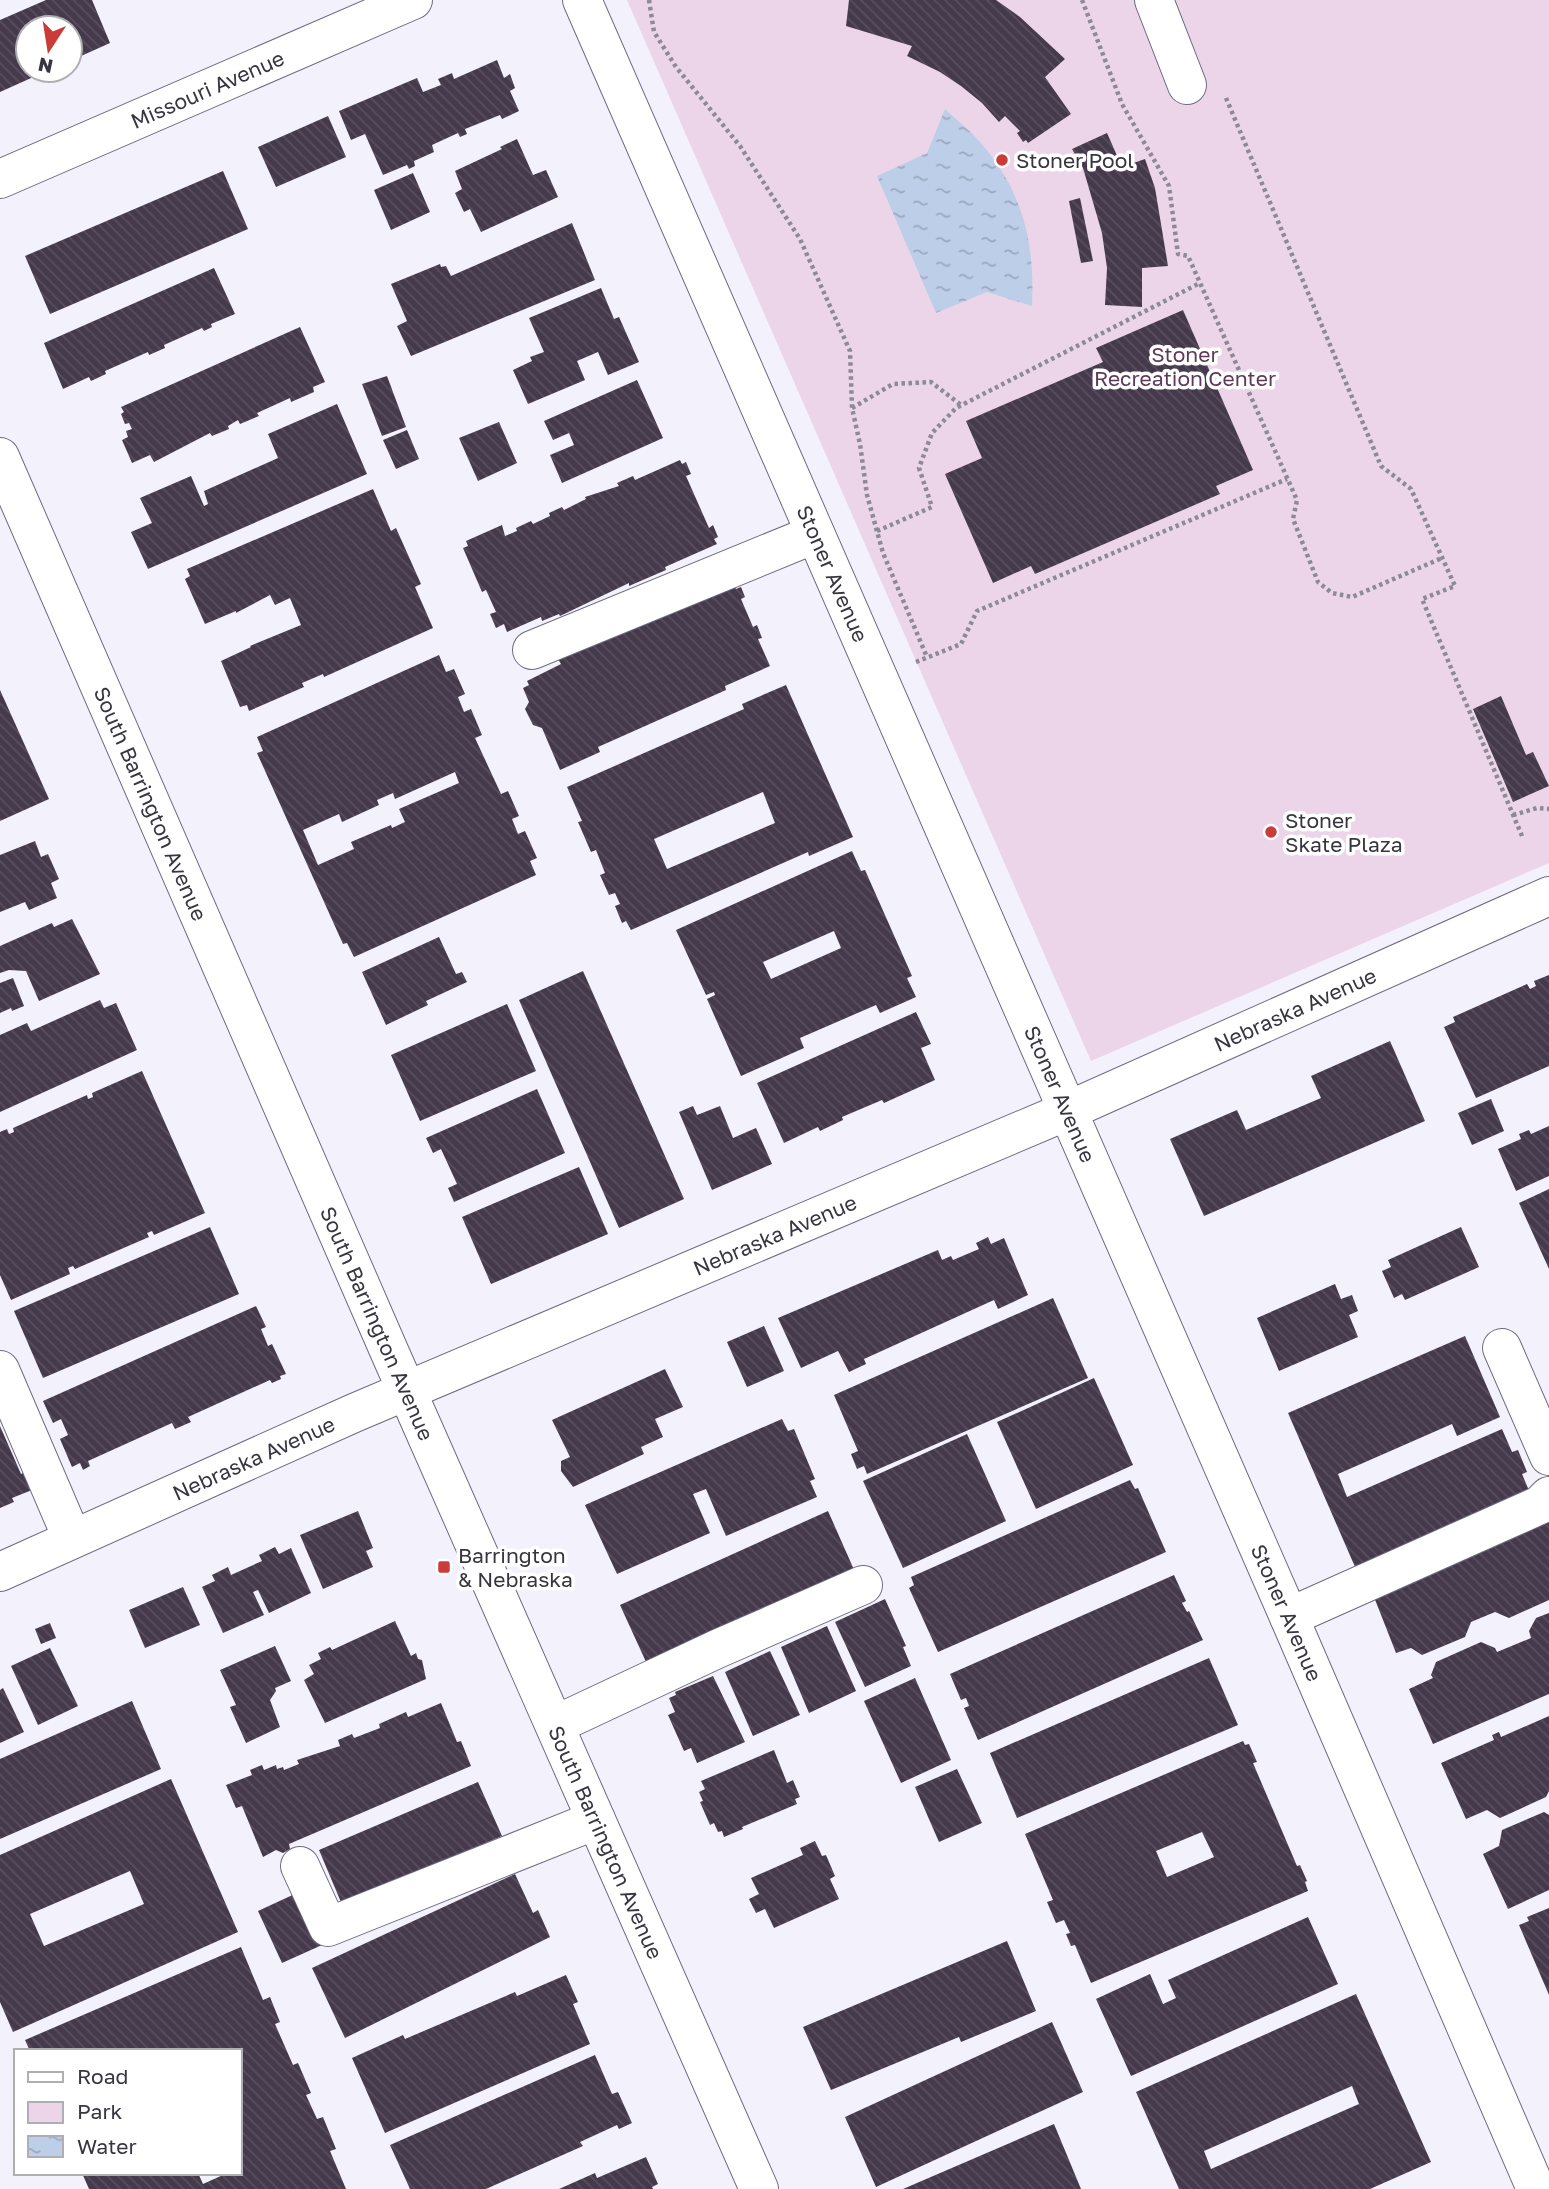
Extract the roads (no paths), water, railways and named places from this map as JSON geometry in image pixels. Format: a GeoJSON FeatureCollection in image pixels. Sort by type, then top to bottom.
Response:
{"type":"FeatureCollection","features":[{"type":"Feature","properties":{"kind":"street","name":"Missouri Avenue"},"geometry":{"type":"LineString","coordinates":[[0,179],[413,0]]}},
{"type":"Feature","properties":{"kind":"street","name":"Stoner Avenue"},"geometry":{"type":"LineString","coordinates":[[583,0],[1536,2189]]}},
{"type":"Feature","properties":{"kind":"street"},"geometry":{"type":"LineString","coordinates":[[1154,0],[1205,87]]}},
{"type":"Feature","properties":{"kind":"street","name":"South Barrington Avenue"},"geometry":{"type":"LineString","coordinates":[[0,457],[407,1391],[759,2189]]}},
{"type":"Feature","properties":{"kind":"street"},"geometry":{"type":"LineString","coordinates":[[532,650],[815,534]]}},
{"type":"Feature","properties":{"kind":"street","name":"Nebraska Avenue"},"geometry":{"type":"LineString","coordinates":[[0,1572],[407,1391],[1067,1111],[1549,896]]}},
{"type":"Feature","properties":{"kind":"street"},"geometry":{"type":"LineString","coordinates":[[1502,1348],[1549,1456]]}},
{"type":"Feature","properties":{"kind":"street"},"geometry":{"type":"LineString","coordinates":[[0,1370],[72,1538]]}},
{"type":"Feature","properties":{"kind":"street"},"geometry":{"type":"LineString","coordinates":[[1289,1617],[1540,1505],[1549,1496]]}},
{"type":"Feature","properties":{"kind":"street"},"geometry":{"type":"LineString","coordinates":[[555,1725],[717,1649],[863,1585]]}},
{"type":"Feature","properties":{"kind":"street"},"geometry":{"type":"LineString","coordinates":[[300,1866],[328,1927],[596,1820]]}},
{"type":"Feature","properties":{"kind":"water"},"geometry":{"type":"Polygon","coordinates":[[[945,109],[976,138],[995,161],[1016,199],[1028,239],[1032,306],[987,292],[936,313],[877,176],[927,153],[945,109]]]}},
{"type":"Feature","properties":{"kind":"place","name":"Stoner Pool"},"geometry":{"type":"Point","coordinates":[1002,160]}},
{"type":"Feature","properties":{"kind":"place","name":"Stoner Skate Plaza"},"geometry":{"type":"Point","coordinates":[1271,832]}},
{"type":"Feature","properties":{"kind":"place","name":"Barrington & Nebraska"},"geometry":{"type":"Point","coordinates":[444,1567]}},
{"type":"Feature","properties":{"kind":"park label","name":"Stoner Recreation Center"},"geometry":{"type":"Point","coordinates":[1185,366]}}]}
